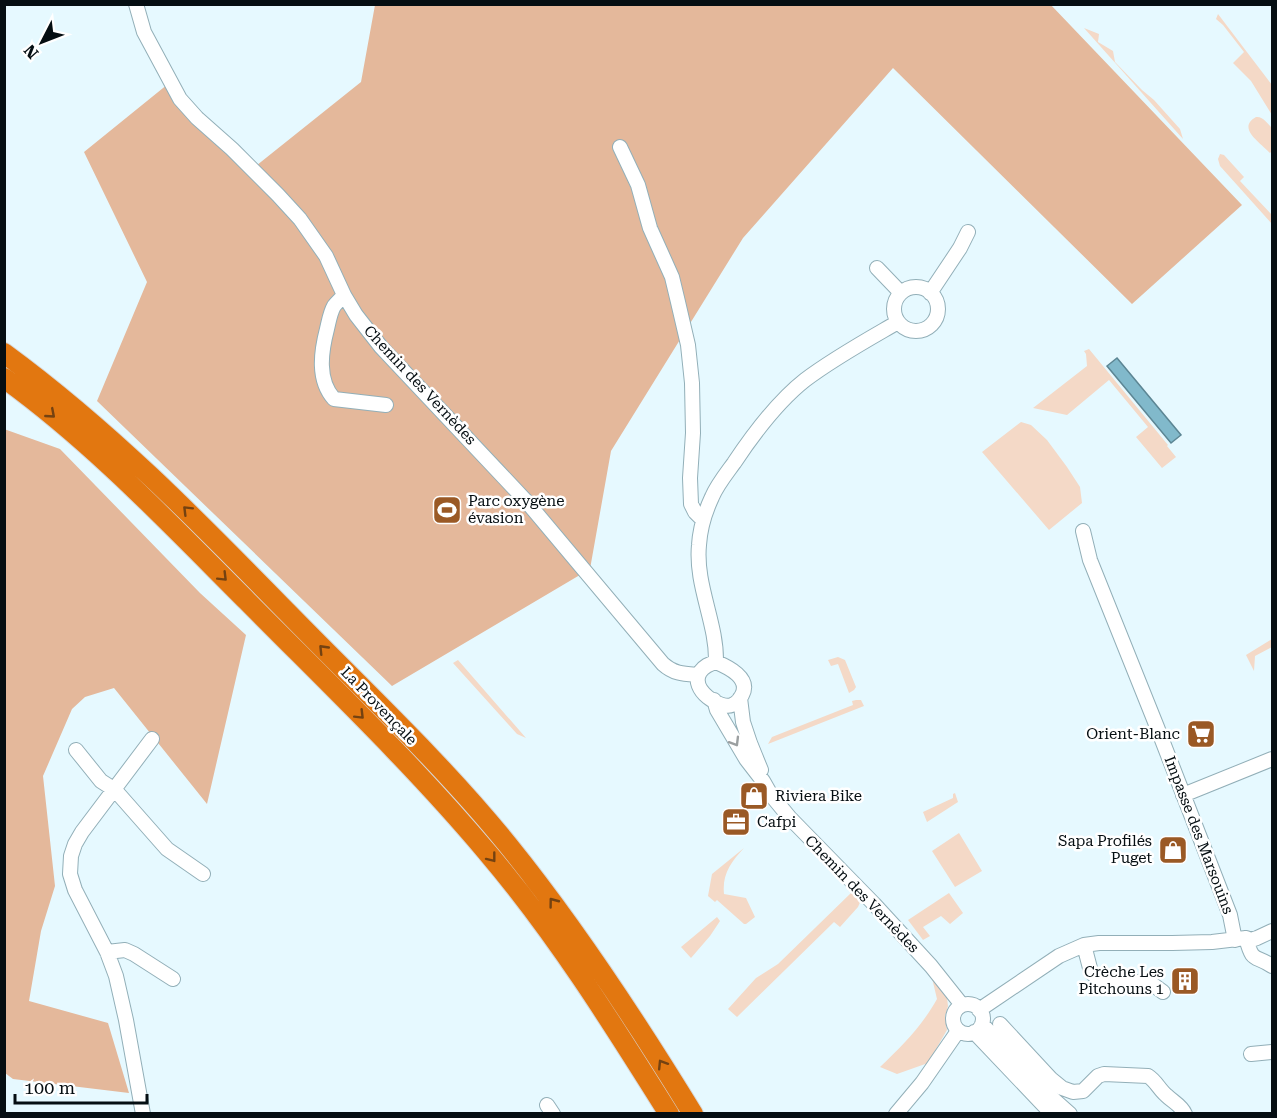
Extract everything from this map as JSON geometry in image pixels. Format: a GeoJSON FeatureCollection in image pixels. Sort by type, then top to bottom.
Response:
{"type":"FeatureCollection","features":[{"type":"Feature","properties":{"kind":"highway","name":"La Provençale"},"geometry":{"type":"LineString","coordinates":[[4,353],[46,383],[100,429],[184,507],[459,788],[508,845],[556,907],[693,1113]]}},
{"type":"Feature","properties":{"kind":"highway","name":"La Provençale"},"geometry":{"type":"LineString","coordinates":[[4,378],[33,399],[103,459],[443,800],[488,852],[573,965],[669,1113]]}},
{"type":"Feature","properties":{"kind":"street","name":"Chemin des Vernèdes"},"geometry":{"type":"LineString","coordinates":[[136,4],[144,32],[180,99],[197,118],[271,187],[300,219],[326,256],[356,315],[381,347],[527,502],[663,664],[676,673],[698,675]]}},
{"type":"Feature","properties":{"kind":"street"},"geometry":{"type":"LineString","coordinates":[[620,147],[638,185],[650,228],[672,277],[688,345],[692,383],[693,433],[691,504],[695,512],[704,520]]}},
{"type":"Feature","properties":{"kind":"street"},"geometry":{"type":"LineString","coordinates":[[930,293],[968,232]]}},
{"type":"Feature","properties":{"kind":"street"},"geometry":{"type":"LineString","coordinates":[[877,268],[902,293]]}},
{"type":"Feature","properties":{"kind":"street"},"geometry":{"type":"LineString","coordinates":[[918,287],[930,293],[938,305],[936,320],[925,330],[917,331],[903,327],[895,316],[894,309],[902,293],[910,288],[918,287]]}},
{"type":"Feature","properties":{"kind":"street"},"geometry":{"type":"LineString","coordinates":[[344,295],[330,316],[322,347],[322,366],[328,392],[334,399],[386,405]]}},
{"type":"Feature","properties":{"kind":"street"},"geometry":{"type":"LineString","coordinates":[[716,662],[715,636],[700,569],[699,546],[712,496],[751,438],[803,381],[834,359],[898,322]]}},
{"type":"Feature","properties":{"kind":"street","name":"Impasse des Marsouins"},"geometry":{"type":"LineString","coordinates":[[1083,531],[1090,560],[1240,939]]}},
{"type":"Feature","properties":{"kind":"street"},"geometry":{"type":"LineString","coordinates":[[716,662],[741,679],[744,690],[735,703],[728,706],[701,692],[697,681],[698,675],[705,666],[716,662]]}},
{"type":"Feature","properties":{"kind":"street","name":"Chemin des Vernèdes"},"geometry":{"type":"LineString","coordinates":[[740,698],[743,722],[763,781]]}},
{"type":"Feature","properties":{"kind":"street","name":"Chemin des Vernèdes"},"geometry":{"type":"LineString","coordinates":[[714,700],[717,710],[735,741],[771,795],[790,818],[931,966],[962,1005]]}},
{"type":"Feature","properties":{"kind":"street"},"geometry":{"type":"LineString","coordinates":[[143,1113],[116,976],[107,952],[75,891],[70,874],[75,844],[82,832],[152,739]]}},
{"type":"Feature","properties":{"kind":"street"},"geometry":{"type":"LineString","coordinates":[[76,750],[101,781],[115,790],[167,849],[202,874]]}},
{"type":"Feature","properties":{"kind":"street"},"geometry":{"type":"LineString","coordinates":[[1183,795],[1272,759]]}},
{"type":"Feature","properties":{"kind":"street"},"geometry":{"type":"LineString","coordinates":[[1240,939],[1272,925]]}},
{"type":"Feature","properties":{"kind":"street"},"geometry":{"type":"LineString","coordinates":[[979,1010],[1059,956],[1084,945],[1251,940],[1272,931]]}},
{"type":"Feature","properties":{"kind":"street"},"geometry":{"type":"LineString","coordinates":[[1240,939],[1254,957],[1272,966]]}},
{"type":"Feature","properties":{"kind":"street"},"geometry":{"type":"LineString","coordinates":[[1084,945],[1091,972],[1096,977],[1152,984],[1163,992]]}},
{"type":"Feature","properties":{"kind":"street"},"geometry":{"type":"LineString","coordinates":[[107,952],[125,950],[173,979]]}},
{"type":"Feature","properties":{"kind":"street"},"geometry":{"type":"LineString","coordinates":[[962,1005],[972,1005],[979,1010],[983,1019],[978,1028],[966,1034],[958,1030],[953,1017],[958,1008],[962,1005]]}},
{"type":"Feature","properties":{"kind":"street"},"geometry":{"type":"LineString","coordinates":[[1000,1024],[1062,1088],[1073,1092],[1083,1091],[1098,1076],[1104,1074],[1148,1076],[1185,1113]]}},
{"type":"Feature","properties":{"kind":"street"},"geometry":{"type":"LineString","coordinates":[[978,1028],[1053,1113]]}},
{"type":"Feature","properties":{"kind":"street"},"geometry":{"type":"LineString","coordinates":[[978,1028],[1070,1113]]}},
{"type":"Feature","properties":{"kind":"street"},"geometry":{"type":"LineString","coordinates":[[896,1113],[922,1083],[958,1030]]}},
{"type":"Feature","properties":{"kind":"street"},"geometry":{"type":"LineString","coordinates":[[1251,1054],[1272,1052]]}},
{"type":"Feature","properties":{"kind":"shaded area"},"geometry":{"type":"Polygon","coordinates":[[[1050,4],[1242,205],[1132,304],[893,68],[743,238],[611,451],[590,569],[392,686],[97,401],[147,282],[84,152],[168,84],[251,170],[361,82],[375,5],[1050,4]]]}},
{"type":"Feature","properties":{"kind":"shaded area"},"geometry":{"type":"Polygon","coordinates":[[[1218,14],[1272,85],[1272,115],[1251,81],[1233,63],[1244,52],[1216,19],[1218,14]]]}},
{"type":"Feature","properties":{"kind":"shaded area"},"geometry":{"type":"Polygon","coordinates":[[[1084,28],[1099,34],[1098,42],[1113,51],[1115,62],[1180,129],[1183,139],[1084,28]]]}},
{"type":"Feature","properties":{"kind":"shaded area"},"geometry":{"type":"Polygon","coordinates":[[[1256,117],[1263,119],[1272,128],[1272,151],[1270,153],[1249,131],[1250,121],[1256,117]]]}},
{"type":"Feature","properties":{"kind":"shaded area"},"geometry":{"type":"Polygon","coordinates":[[[1220,154],[1224,155],[1244,177],[1240,181],[1272,215],[1272,224],[1220,166],[1218,159],[1220,154]]]}},
{"type":"Feature","properties":{"kind":"shaded area"},"geometry":{"type":"Polygon","coordinates":[[[1089,349],[1176,457],[1162,468],[1136,437],[1148,427],[1109,380],[1067,415],[1033,408],[1087,366],[1084,351],[1089,349]]]}},
{"type":"Feature","properties":{"kind":"shaded area"},"geometry":{"type":"Polygon","coordinates":[[[1021,422],[1031,425],[1047,440],[1080,487],[1082,503],[1049,530],[982,452],[1021,422]]]}},
{"type":"Feature","properties":{"kind":"shaded area"},"geometry":{"type":"Polygon","coordinates":[[[4,429],[60,449],[200,593],[246,635],[207,804],[114,688],[85,697],[72,709],[43,776],[55,886],[41,931],[29,1001],[108,1023],[129,1093],[13,1079],[5,1073],[4,429]]]}},
{"type":"Feature","properties":{"kind":"shaded area"},"geometry":{"type":"Polygon","coordinates":[[[1272,639],[1272,647],[1255,656],[1254,671],[1246,655],[1272,639]]]}},
{"type":"Feature","properties":{"kind":"shaded area"},"geometry":{"type":"Polygon","coordinates":[[[838,657],[845,660],[856,687],[849,693],[838,664],[831,666],[828,660],[838,657]]]}},
{"type":"Feature","properties":{"kind":"shaded area"},"geometry":{"type":"Polygon","coordinates":[[[458,660],[526,738],[517,734],[453,663],[458,660]]]}},
{"type":"Feature","properties":{"kind":"shaded area"},"geometry":{"type":"Polygon","coordinates":[[[861,700],[864,706],[768,744],[772,737],[853,705],[852,701],[861,700]]]}},
{"type":"Feature","properties":{"kind":"shaded area"},"geometry":{"type":"Polygon","coordinates":[[[955,793],[958,802],[927,822],[923,812],[953,798],[955,793]]]}},
{"type":"Feature","properties":{"kind":"shaded area"},"geometry":{"type":"Polygon","coordinates":[[[959,833],[982,871],[955,887],[932,851],[959,833]]]}},
{"type":"Feature","properties":{"kind":"shaded area"},"geometry":{"type":"Polygon","coordinates":[[[744,848],[728,869],[724,880],[724,894],[746,898],[755,917],[746,924],[717,900],[715,902],[708,896],[712,874],[744,848]]]}},
{"type":"Feature","properties":{"kind":"shaded area"},"geometry":{"type":"Polygon","coordinates":[[[852,892],[861,900],[858,907],[840,927],[834,922],[737,1017],[728,1009],[756,978],[778,964],[852,892]]]}},
{"type":"Feature","properties":{"kind":"shaded area"},"geometry":{"type":"Polygon","coordinates":[[[949,893],[963,913],[950,924],[941,916],[923,927],[930,936],[923,940],[908,920],[949,893]]]}},
{"type":"Feature","properties":{"kind":"shaded area"},"geometry":{"type":"Polygon","coordinates":[[[717,917],[720,921],[691,958],[681,947],[717,917]]]}},
{"type":"Feature","properties":{"kind":"shaded area"},"geometry":{"type":"Polygon","coordinates":[[[932,978],[947,998],[948,1006],[945,1016],[947,1030],[928,1063],[897,1074],[880,1067],[918,1027],[937,999],[932,978]]]}},
{"type":"Feature","properties":{"kind":"water"},"geometry":{"type":"Polygon","coordinates":[[[1117,358],[1181,435],[1171,443],[1107,366],[1117,358]]]}},
{"type":"Feature","properties":{"kind":"place","name":"Parc oxygène évasion"},"geometry":{"type":"Point","coordinates":[447,510]}},
{"type":"Feature","properties":{"kind":"place","name":"Orient-Blanc"},"geometry":{"type":"Point","coordinates":[1201,734]}},
{"type":"Feature","properties":{"kind":"place","name":"Riviera Bike"},"geometry":{"type":"Point","coordinates":[754,796]}},
{"type":"Feature","properties":{"kind":"place","name":"Cafpi"},"geometry":{"type":"Point","coordinates":[736,822]}},
{"type":"Feature","properties":{"kind":"place","name":"Sapa Profilés Puget"},"geometry":{"type":"Point","coordinates":[1173,850]}},
{"type":"Feature","properties":{"kind":"place","name":"Crèche Les Pitchouns 1"},"geometry":{"type":"Point","coordinates":[1185,981]}}]}
